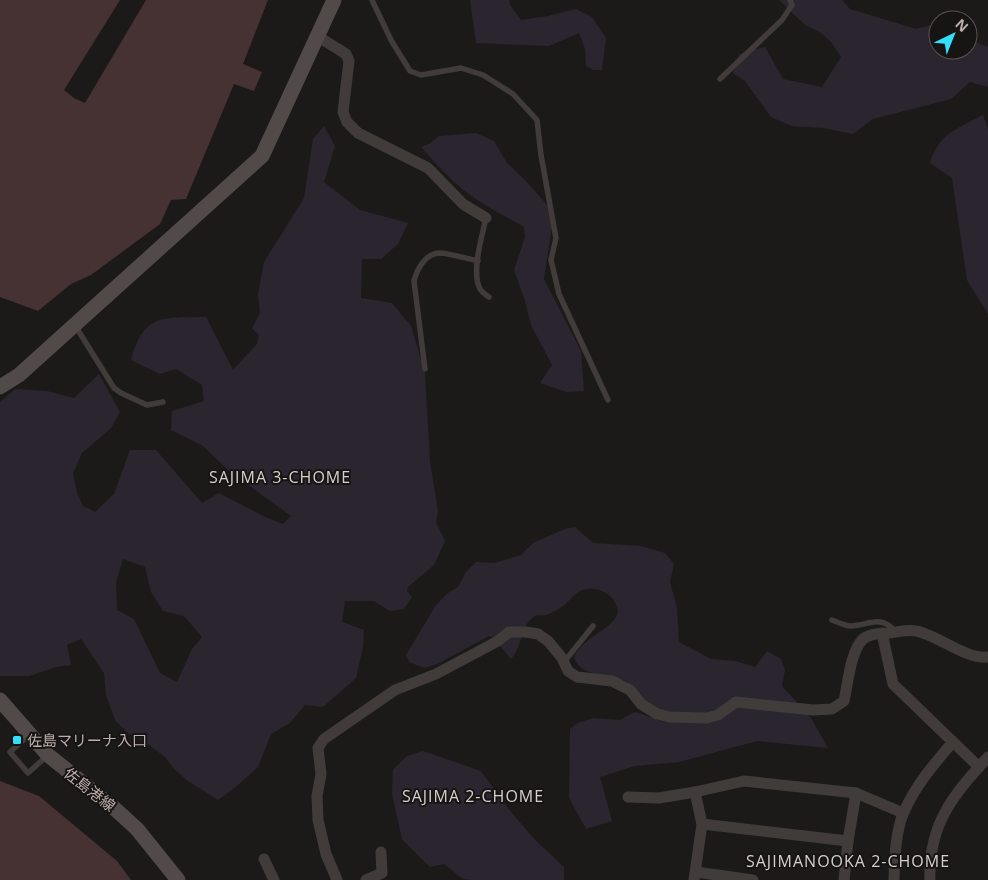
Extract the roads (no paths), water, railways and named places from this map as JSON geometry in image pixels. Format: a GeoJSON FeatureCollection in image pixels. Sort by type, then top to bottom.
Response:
{"type":"FeatureCollection","features":[{"type":"Feature","properties":{"kind":"street"},"geometry":{"type":"LineString","coordinates":[[0,387],[19,375],[262,156],[334,0]]}},
{"type":"Feature","properties":{"kind":"street"},"geometry":{"type":"LineString","coordinates":[[317,36],[346,54],[349,61],[342,112],[347,122],[358,133],[428,168],[463,204],[486,218]]}},
{"type":"Feature","properties":{"kind":"street"},"geometry":{"type":"LineString","coordinates":[[337,880],[326,854],[318,820],[317,796],[321,774],[318,748],[324,739],[395,690],[436,674],[498,642],[509,632],[538,634],[548,641],[562,658],[568,671],[576,677],[612,681],[630,690],[641,704],[657,714],[669,717],[706,718],[718,715],[736,702],[813,710],[832,709],[844,702],[852,661],[858,647],[864,638],[882,633],[914,630],[971,655],[983,658],[988,657]]}},
{"type":"Feature","properties":{"kind":"street"},"geometry":{"type":"LineString","coordinates":[[882,633],[893,684],[979,767]]}},
{"type":"Feature","properties":{"kind":"street","name":"佐島港線"},"geometry":{"type":"LineString","coordinates":[[0,700],[48,755],[137,829],[178,880]]}},
{"type":"Feature","properties":{"kind":"street"},"geometry":{"type":"LineString","coordinates":[[894,880],[894,859],[903,813],[933,766],[952,743]]}},
{"type":"Feature","properties":{"kind":"street"},"geometry":{"type":"LineString","coordinates":[[930,880],[929,862],[935,836],[944,812],[958,789],[988,757]]}},
{"type":"Feature","properties":{"kind":"street"},"geometry":{"type":"LineString","coordinates":[[628,797],[660,798],[744,781],[856,793],[903,813]]}},
{"type":"Feature","properties":{"kind":"street"},"geometry":{"type":"LineString","coordinates":[[695,792],[702,824],[695,876],[753,880]]}},
{"type":"Feature","properties":{"kind":"street"},"geometry":{"type":"LineString","coordinates":[[844,880],[856,793]]}},
{"type":"Feature","properties":{"kind":"street"},"geometry":{"type":"LineString","coordinates":[[702,824],[848,841]]}},
{"type":"Feature","properties":{"kind":"street"},"geometry":{"type":"LineString","coordinates":[[366,880],[369,877],[382,873],[380,852]]}},
{"type":"Feature","properties":{"kind":"street"},"geometry":{"type":"LineString","coordinates":[[264,859],[274,880]]}},
{"type":"Feature","properties":{"kind":"lane"},"geometry":{"type":"LineString","coordinates":[[372,0],[391,40],[410,71],[421,74],[460,68],[483,76],[513,94],[537,120],[541,155],[556,238],[551,260],[559,294],[608,400]]}},
{"type":"Feature","properties":{"kind":"lane"},"geometry":{"type":"LineString","coordinates":[[720,79],[782,20],[792,5],[790,0]]}},
{"type":"Feature","properties":{"kind":"lane"},"geometry":{"type":"LineString","coordinates":[[486,218],[480,245],[477,273],[480,289],[489,297]]}},
{"type":"Feature","properties":{"kind":"lane"},"geometry":{"type":"LineString","coordinates":[[425,369],[414,281],[417,270],[429,257],[439,253],[478,261]]}},
{"type":"Feature","properties":{"kind":"lane"},"geometry":{"type":"LineString","coordinates":[[75,325],[114,388],[120,393],[147,405],[163,402]]}},
{"type":"Feature","properties":{"kind":"lane"},"geometry":{"type":"LineString","coordinates":[[832,620],[850,626],[880,622],[890,625],[896,632]]}},
{"type":"Feature","properties":{"kind":"lane"},"geometry":{"type":"LineString","coordinates":[[564,662],[593,626]]}},
{"type":"Feature","properties":{"kind":"lane"},"geometry":{"type":"LineString","coordinates":[[30,735],[10,752],[28,773],[48,755]]}},
{"type":"Feature","properties":{"kind":"place","name":"佐島マリーナ入口"},"geometry":{"type":"Point","coordinates":[17,740]}},
{"type":"Feature","properties":{"kind":"district","name":"SAJIMA 3-CHOME"},"geometry":{"type":"Point","coordinates":[280,477]}},
{"type":"Feature","properties":{"kind":"district","name":"SAJIMA 2-CHOME"},"geometry":{"type":"Point","coordinates":[473,796]}},
{"type":"Feature","properties":{"kind":"district","name":"SAJIMANOOKA 2-CHOME"},"geometry":{"type":"Point","coordinates":[848,861]}}]}
